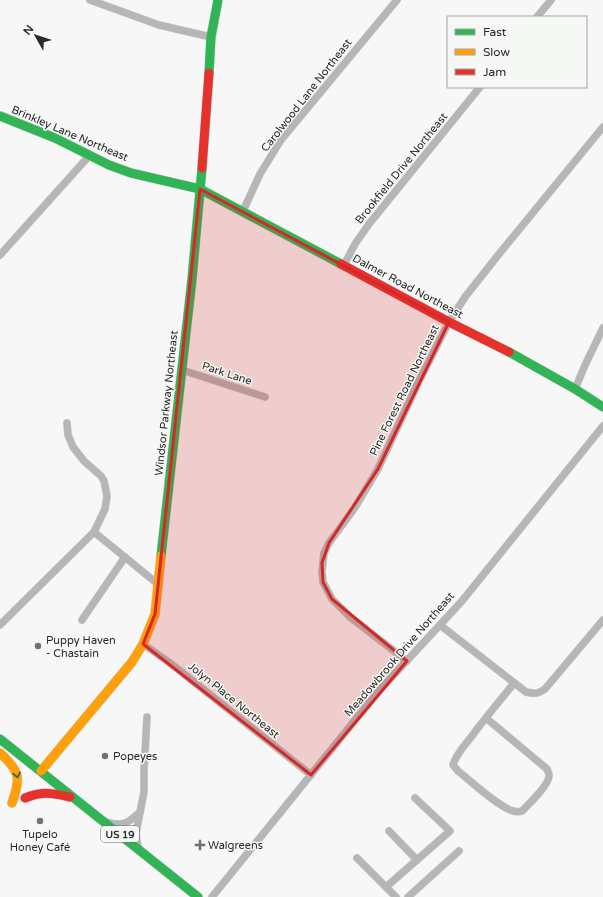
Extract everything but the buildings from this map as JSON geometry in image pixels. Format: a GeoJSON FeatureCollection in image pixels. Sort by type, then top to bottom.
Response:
{"type":"FeatureCollection","features":[{"type":"Feature","properties":{"kind":"street"},"geometry":{"type":"LineString","coordinates":[[90,0],[159,25],[211,37]]}},
{"type":"Feature","properties":{"kind":"street","name":"Windsor Parkway Northeast"},"geometry":{"type":"LineString","coordinates":[[41,771],[132,662],[143,644],[155,614],[200,189],[211,37],[218,0]]}},
{"type":"Feature","properties":{"kind":"street","name":"Carolwood Lane Northeast"},"geometry":{"type":"LineString","coordinates":[[244,211],[260,174],[281,140],[397,0]]}},
{"type":"Feature","properties":{"kind":"street"},"geometry":{"type":"LineString","coordinates":[[538,16],[551,0]]}},
{"type":"Feature","properties":{"kind":"street","name":"Brookfield Drive Northeast"},"geometry":{"type":"LineString","coordinates":[[344,265],[355,244],[369,224],[479,88]]}},
{"type":"Feature","properties":{"kind":"street","name":"Brinkley Lane Northeast"},"geometry":{"type":"LineString","coordinates":[[0,116],[55,138],[109,165],[200,189]]}},
{"type":"Feature","properties":{"kind":"street","name":"Pine Forest Road Northeast"},"geometry":{"type":"LineString","coordinates":[[407,661],[350,617],[332,599],[323,582],[322,563],[328,543],[354,509],[378,469],[419,381],[449,322],[465,297],[603,127]]}},
{"type":"Feature","properties":{"kind":"street"},"geometry":{"type":"LineString","coordinates":[[0,255],[89,156]]}},
{"type":"Feature","properties":{"kind":"street","name":"Dalmer Road Northeast"},"geometry":{"type":"LineString","coordinates":[[200,189],[244,211],[449,322],[494,344],[575,389],[603,407]]}},
{"type":"Feature","properties":{"kind":"street"},"geometry":{"type":"LineString","coordinates":[[575,389],[603,328]]}},
{"type":"Feature","properties":{"kind":"street","name":"Park Lane"},"geometry":{"type":"LineString","coordinates":[[182,370],[265,397]]}},
{"type":"Feature","properties":{"kind":"street"},"geometry":{"type":"LineString","coordinates":[[0,625],[94,532],[105,509],[107,496],[106,487],[101,476],[84,461],[73,447],[68,436],[67,423]]}},
{"type":"Feature","properties":{"kind":"street","name":"Meadowbrook Drive Northeast"},"geometry":{"type":"LineString","coordinates":[[212,897],[377,694],[440,625],[603,426]]}},
{"type":"Feature","properties":{"kind":"street"},"geometry":{"type":"LineString","coordinates":[[94,532],[159,585]]}},
{"type":"Feature","properties":{"kind":"street"},"geometry":{"type":"LineString","coordinates":[[82,620],[125,557]]}},
{"type":"Feature","properties":{"kind":"street"},"geometry":{"type":"LineString","coordinates":[[440,625],[526,692],[533,694],[541,692],[603,620]]}},
{"type":"Feature","properties":{"kind":"street","name":"Jolyn Place Northeast"},"geometry":{"type":"LineString","coordinates":[[143,644],[170,663],[311,775]]}},
{"type":"Feature","properties":{"kind":"street"},"geometry":{"type":"LineString","coordinates":[[486,718],[547,769],[550,775],[545,784],[522,811],[513,811],[500,804],[458,771],[453,765],[458,754],[486,718],[514,683]]}},
{"type":"Feature","properties":{"kind":"street"},"geometry":{"type":"LineString","coordinates":[[140,851],[136,833],[144,792],[147,717]]}},
{"type":"Feature","properties":{"kind":"street","name":"US 19"},"geometry":{"type":"LineString","coordinates":[[0,738],[198,897]]}},
{"type":"Feature","properties":{"kind":"street"},"geometry":{"type":"LineString","coordinates":[[0,753],[14,764],[17,772],[18,789],[12,803]]}},
{"type":"Feature","properties":{"kind":"street"},"geometry":{"type":"LineString","coordinates":[[24,798],[39,792],[50,792],[75,798]]}},
{"type":"Feature","properties":{"kind":"street"},"geometry":{"type":"LineString","coordinates":[[386,887],[450,831],[415,798]]}},
{"type":"Feature","properties":{"kind":"street"},"geometry":{"type":"LineString","coordinates":[[104,822],[117,825],[124,824],[140,812]]}},
{"type":"Feature","properties":{"kind":"street"},"geometry":{"type":"LineString","coordinates":[[389,831],[417,860]]}},
{"type":"Feature","properties":{"kind":"street"},"geometry":{"type":"LineString","coordinates":[[408,897],[459,851]]}},
{"type":"Feature","properties":{"kind":"street"},"geometry":{"type":"LineString","coordinates":[[357,858],[396,897]]}},
{"type":"Feature","properties":{"kind":"highlighted area"},"geometry":{"type":"Polygon","coordinates":[[[200,189],[449,322],[378,469],[329,543],[322,563],[323,582],[332,599],[407,661],[311,775],[143,644],[155,614],[200,189]]]}},
{"type":"Feature","properties":{"kind":"traffic: fast"},"geometry":{"type":"LineString","coordinates":[[209,73],[211,37],[218,0]]}},
{"type":"Feature","properties":{"kind":"traffic: fast"},"geometry":{"type":"LineString","coordinates":[[0,116],[55,138],[109,165],[131,173],[200,189],[341,264]]}},
{"type":"Feature","properties":{"kind":"traffic: fast"},"geometry":{"type":"LineString","coordinates":[[161,556],[192,279],[202,168]]}},
{"type":"Feature","properties":{"kind":"traffic: fast"},"geometry":{"type":"LineString","coordinates":[[509,352],[575,389],[603,407]]}},
{"type":"Feature","properties":{"kind":"traffic: fast"},"geometry":{"type":"LineString","coordinates":[[0,739],[198,897]]}},
{"type":"Feature","properties":{"kind":"traffic: slow"},"geometry":{"type":"LineString","coordinates":[[41,771],[132,662],[143,644],[155,614],[161,556]]}},
{"type":"Feature","properties":{"kind":"traffic: slow"},"geometry":{"type":"LineString","coordinates":[[0,753],[12,765],[17,775],[17,787],[12,803]]}},
{"type":"Feature","properties":{"kind":"traffic: jam"},"geometry":{"type":"LineString","coordinates":[[202,168],[209,73]]}},
{"type":"Feature","properties":{"kind":"traffic: jam"},"geometry":{"type":"LineString","coordinates":[[341,264],[449,322],[509,352]]}},
{"type":"Feature","properties":{"kind":"traffic: jam"},"geometry":{"type":"LineString","coordinates":[[25,798],[37,794],[48,793],[70,797]]}},
{"type":"Feature","properties":{"kind":"place","name":"Puppy Haven - Chastain"},"geometry":{"type":"Point","coordinates":[38,646]}},
{"type":"Feature","properties":{"kind":"place","name":"Popeyes"},"geometry":{"type":"Point","coordinates":[105,756]}},
{"type":"Feature","properties":{"kind":"place","name":"Tupelo Honey Café"},"geometry":{"type":"Point","coordinates":[40,821]}},
{"type":"Feature","properties":{"kind":"place","name":"Walgreens"},"geometry":{"type":"Point","coordinates":[200,845]}}]}
